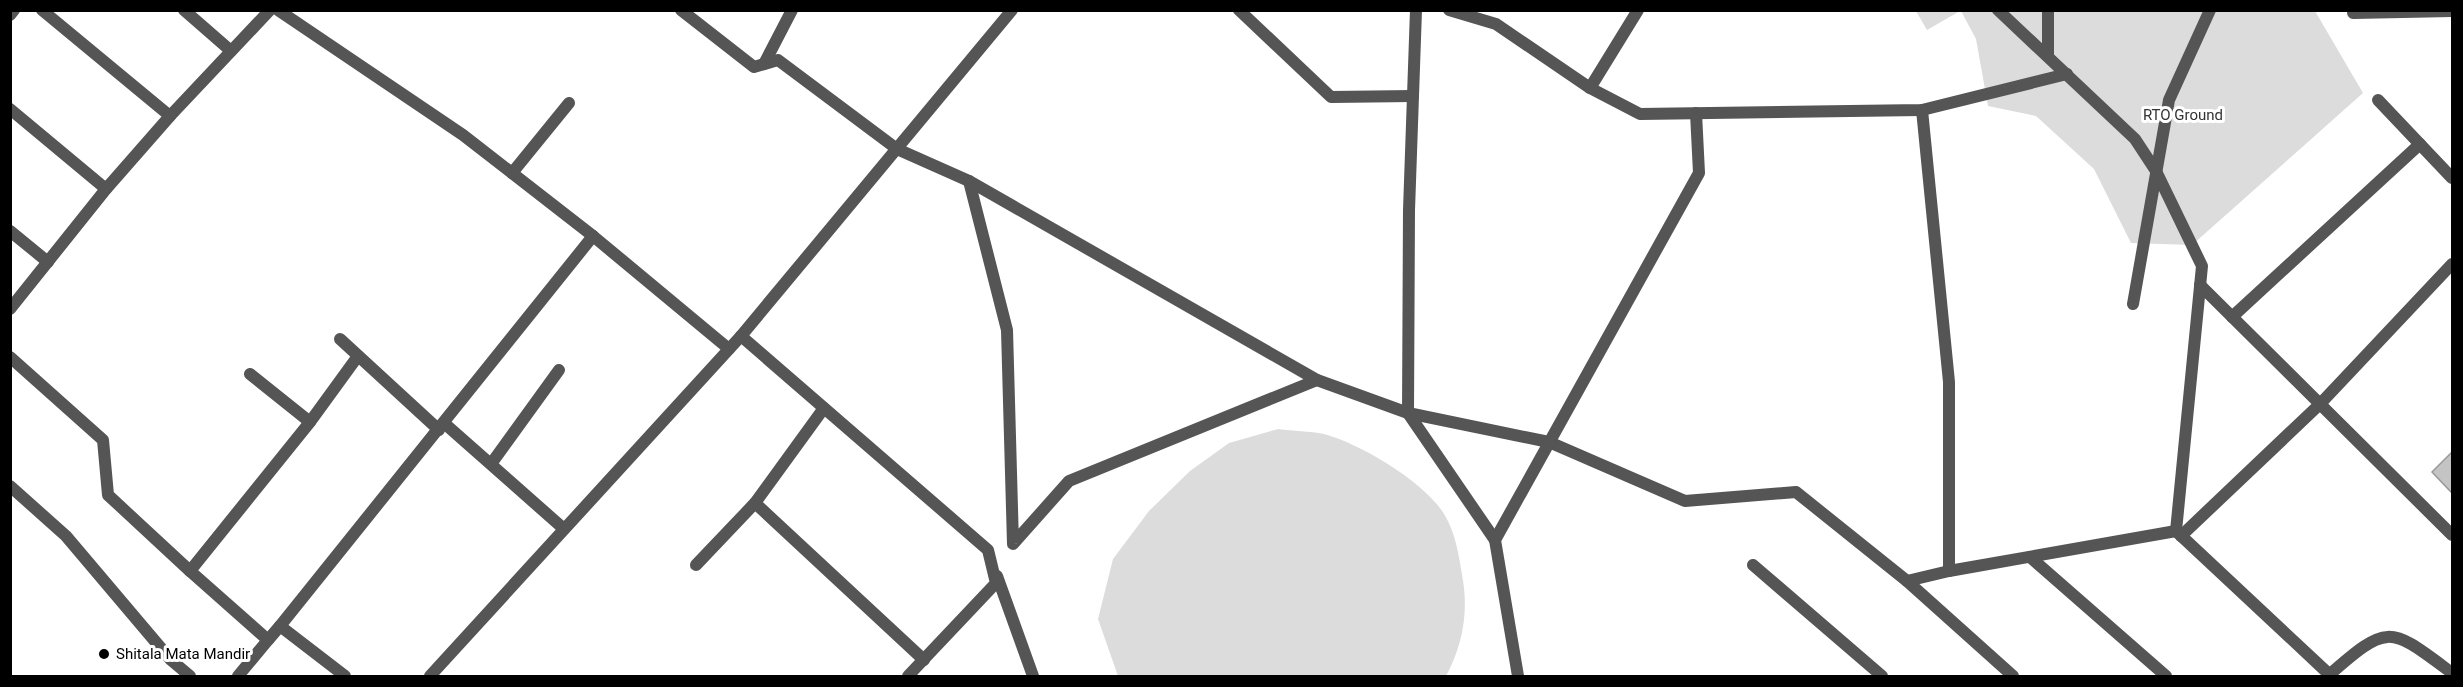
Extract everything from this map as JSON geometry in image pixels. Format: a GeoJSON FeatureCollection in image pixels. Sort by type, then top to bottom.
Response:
{"type":"FeatureCollection","features":[{"type":"Feature","properties":{"kind":"street"},"geometry":{"type":"LineString","coordinates":[[10,15],[14,10]]}},
{"type":"Feature","properties":{"kind":"street"},"geometry":{"type":"LineString","coordinates":[[42,10],[170,116]]}},
{"type":"Feature","properties":{"kind":"street"},"geometry":{"type":"LineString","coordinates":[[184,10],[231,51]]}},
{"type":"Feature","properties":{"kind":"street"},"geometry":{"type":"LineString","coordinates":[[10,309],[106,189],[170,116],[270,10]]}},
{"type":"Feature","properties":{"kind":"street"},"geometry":{"type":"LineString","coordinates":[[278,10],[463,135],[593,236],[729,349]]}},
{"type":"Feature","properties":{"kind":"street"},"geometry":{"type":"LineString","coordinates":[[681,10],[754,67],[778,60],[897,149],[969,181],[1317,380],[1407,413],[1549,442],[1685,501],[1796,492],[1907,581],[2013,676]]}},
{"type":"Feature","properties":{"kind":"street"},"geometry":{"type":"LineString","coordinates":[[764,64],[792,10]]}},
{"type":"Feature","properties":{"kind":"street"},"geometry":{"type":"LineString","coordinates":[[430,676],[741,336],[1012,10]]}},
{"type":"Feature","properties":{"kind":"street"},"geometry":{"type":"LineString","coordinates":[[1239,10],[1331,97],[1413,96]]}},
{"type":"Feature","properties":{"kind":"street"},"geometry":{"type":"LineString","coordinates":[[1416,10],[1409,210],[1407,413],[1495,540],[1518,676]]}},
{"type":"Feature","properties":{"kind":"street"},"geometry":{"type":"LineString","coordinates":[[1449,10],[1496,24],[1590,88],[1640,114],[1923,110],[2067,74]]}},
{"type":"Feature","properties":{"kind":"street"},"geometry":{"type":"LineString","coordinates":[[1590,88],[1638,10]]}},
{"type":"Feature","properties":{"kind":"street"},"geometry":{"type":"LineString","coordinates":[[1998,10],[2135,139],[2156,171],[2202,266],[2179,533]]}},
{"type":"Feature","properties":{"kind":"street"},"geometry":{"type":"LineString","coordinates":[[2048,10],[2048,56]]}},
{"type":"Feature","properties":{"kind":"street"},"geometry":{"type":"LineString","coordinates":[[2133,304],[2169,100],[2210,10]]}},
{"type":"Feature","properties":{"kind":"street"},"geometry":{"type":"LineString","coordinates":[[2353,13],[2452,11]]}},
{"type":"Feature","properties":{"kind":"street"},"geometry":{"type":"LineString","coordinates":[[2378,100],[2452,178]]}},
{"type":"Feature","properties":{"kind":"street"},"geometry":{"type":"LineString","coordinates":[[512,173],[569,103]]}},
{"type":"Feature","properties":{"kind":"street"},"geometry":{"type":"LineString","coordinates":[[10,108],[106,189]]}},
{"type":"Feature","properties":{"kind":"street"},"geometry":{"type":"LineString","coordinates":[[1923,110],[1949,382],[1949,571]]}},
{"type":"Feature","properties":{"kind":"street"},"geometry":{"type":"LineString","coordinates":[[1495,540],[1699,173],[1696,113]]}},
{"type":"Feature","properties":{"kind":"street"},"geometry":{"type":"LineString","coordinates":[[2232,317],[2420,144]]}},
{"type":"Feature","properties":{"kind":"street"},"geometry":{"type":"LineString","coordinates":[[969,181],[1007,330],[1013,544],[1069,480],[1317,380]]}},
{"type":"Feature","properties":{"kind":"street"},"geometry":{"type":"LineString","coordinates":[[10,231],[48,262]]}},
{"type":"Feature","properties":{"kind":"street"},"geometry":{"type":"LineString","coordinates":[[238,676],[442,427],[593,236]]}},
{"type":"Feature","properties":{"kind":"street"},"geometry":{"type":"LineString","coordinates":[[1907,581],[1949,571],[2179,533],[2320,404],[2452,264]]}},
{"type":"Feature","properties":{"kind":"street"},"geometry":{"type":"LineString","coordinates":[[2200,285],[2452,535]]}},
{"type":"Feature","properties":{"kind":"street"},"geometry":{"type":"LineString","coordinates":[[741,336],[988,550],[1033,676]]}},
{"type":"Feature","properties":{"kind":"street"},"geometry":{"type":"LineString","coordinates":[[340,339],[442,427],[491,464],[564,529]]}},
{"type":"Feature","properties":{"kind":"street"},"geometry":{"type":"LineString","coordinates":[[190,571],[310,422],[358,356]]}},
{"type":"Feature","properties":{"kind":"street"},"geometry":{"type":"LineString","coordinates":[[10,357],[103,440],[108,495],[268,640]]}},
{"type":"Feature","properties":{"kind":"street"},"geometry":{"type":"LineString","coordinates":[[491,464],[560,370]]}},
{"type":"Feature","properties":{"kind":"street"},"geometry":{"type":"LineString","coordinates":[[250,374],[310,422]]}},
{"type":"Feature","properties":{"kind":"street"},"geometry":{"type":"LineString","coordinates":[[696,565],[755,503],[824,408]]}},
{"type":"Feature","properties":{"kind":"street"},"geometry":{"type":"LineString","coordinates":[[10,486],[66,536],[171,660],[190,676]]}},
{"type":"Feature","properties":{"kind":"street"},"geometry":{"type":"LineString","coordinates":[[755,503],[924,660]]}},
{"type":"Feature","properties":{"kind":"street"},"geometry":{"type":"LineString","coordinates":[[2179,533],[2330,676],[2370,641],[2383,636],[2412,644],[2452,673]]}},
{"type":"Feature","properties":{"kind":"street"},"geometry":{"type":"LineString","coordinates":[[908,676],[996,583],[988,550]]}},
{"type":"Feature","properties":{"kind":"street"},"geometry":{"type":"LineString","coordinates":[[2030,557],[2166,676]]}},
{"type":"Feature","properties":{"kind":"street"},"geometry":{"type":"LineString","coordinates":[[1753,565],[1882,676]]}},
{"type":"Feature","properties":{"kind":"street"},"geometry":{"type":"LineString","coordinates":[[280,626],[345,676]]}},
{"type":"Feature","properties":{"kind":"green space"},"geometry":{"type":"Polygon","coordinates":[[[1916,11],[1960,11],[1927,30],[1916,11]]]}},
{"type":"Feature","properties":{"kind":"green space","name":"RTO Ground"},"geometry":{"type":"Polygon","coordinates":[[[1961,11],[2315,11],[2363,93],[2192,245],[2131,243],[2094,169],[2036,116],[1988,106],[1976,39],[1961,11]]]}},
{"type":"Feature","properties":{"kind":"green space"},"geometry":{"type":"Polygon","coordinates":[[[1278,429],[1324,434],[1355,446],[1407,477],[1435,502],[1444,514],[1456,543],[1465,601],[1463,627],[1457,652],[1446,676],[1118,676],[1098,619],[1113,559],[1149,511],[1190,471],[1229,443],[1278,429]]]}},
{"type":"Feature","properties":{"kind":"building"},"geometry":{"type":"Polygon","coordinates":[[[2452,452],[2452,493],[2432,472],[2452,452]]]}},
{"type":"Feature","properties":{"kind":"place","name":"Shitala Mata Mandir"},"geometry":{"type":"Point","coordinates":[104,654]}}]}
